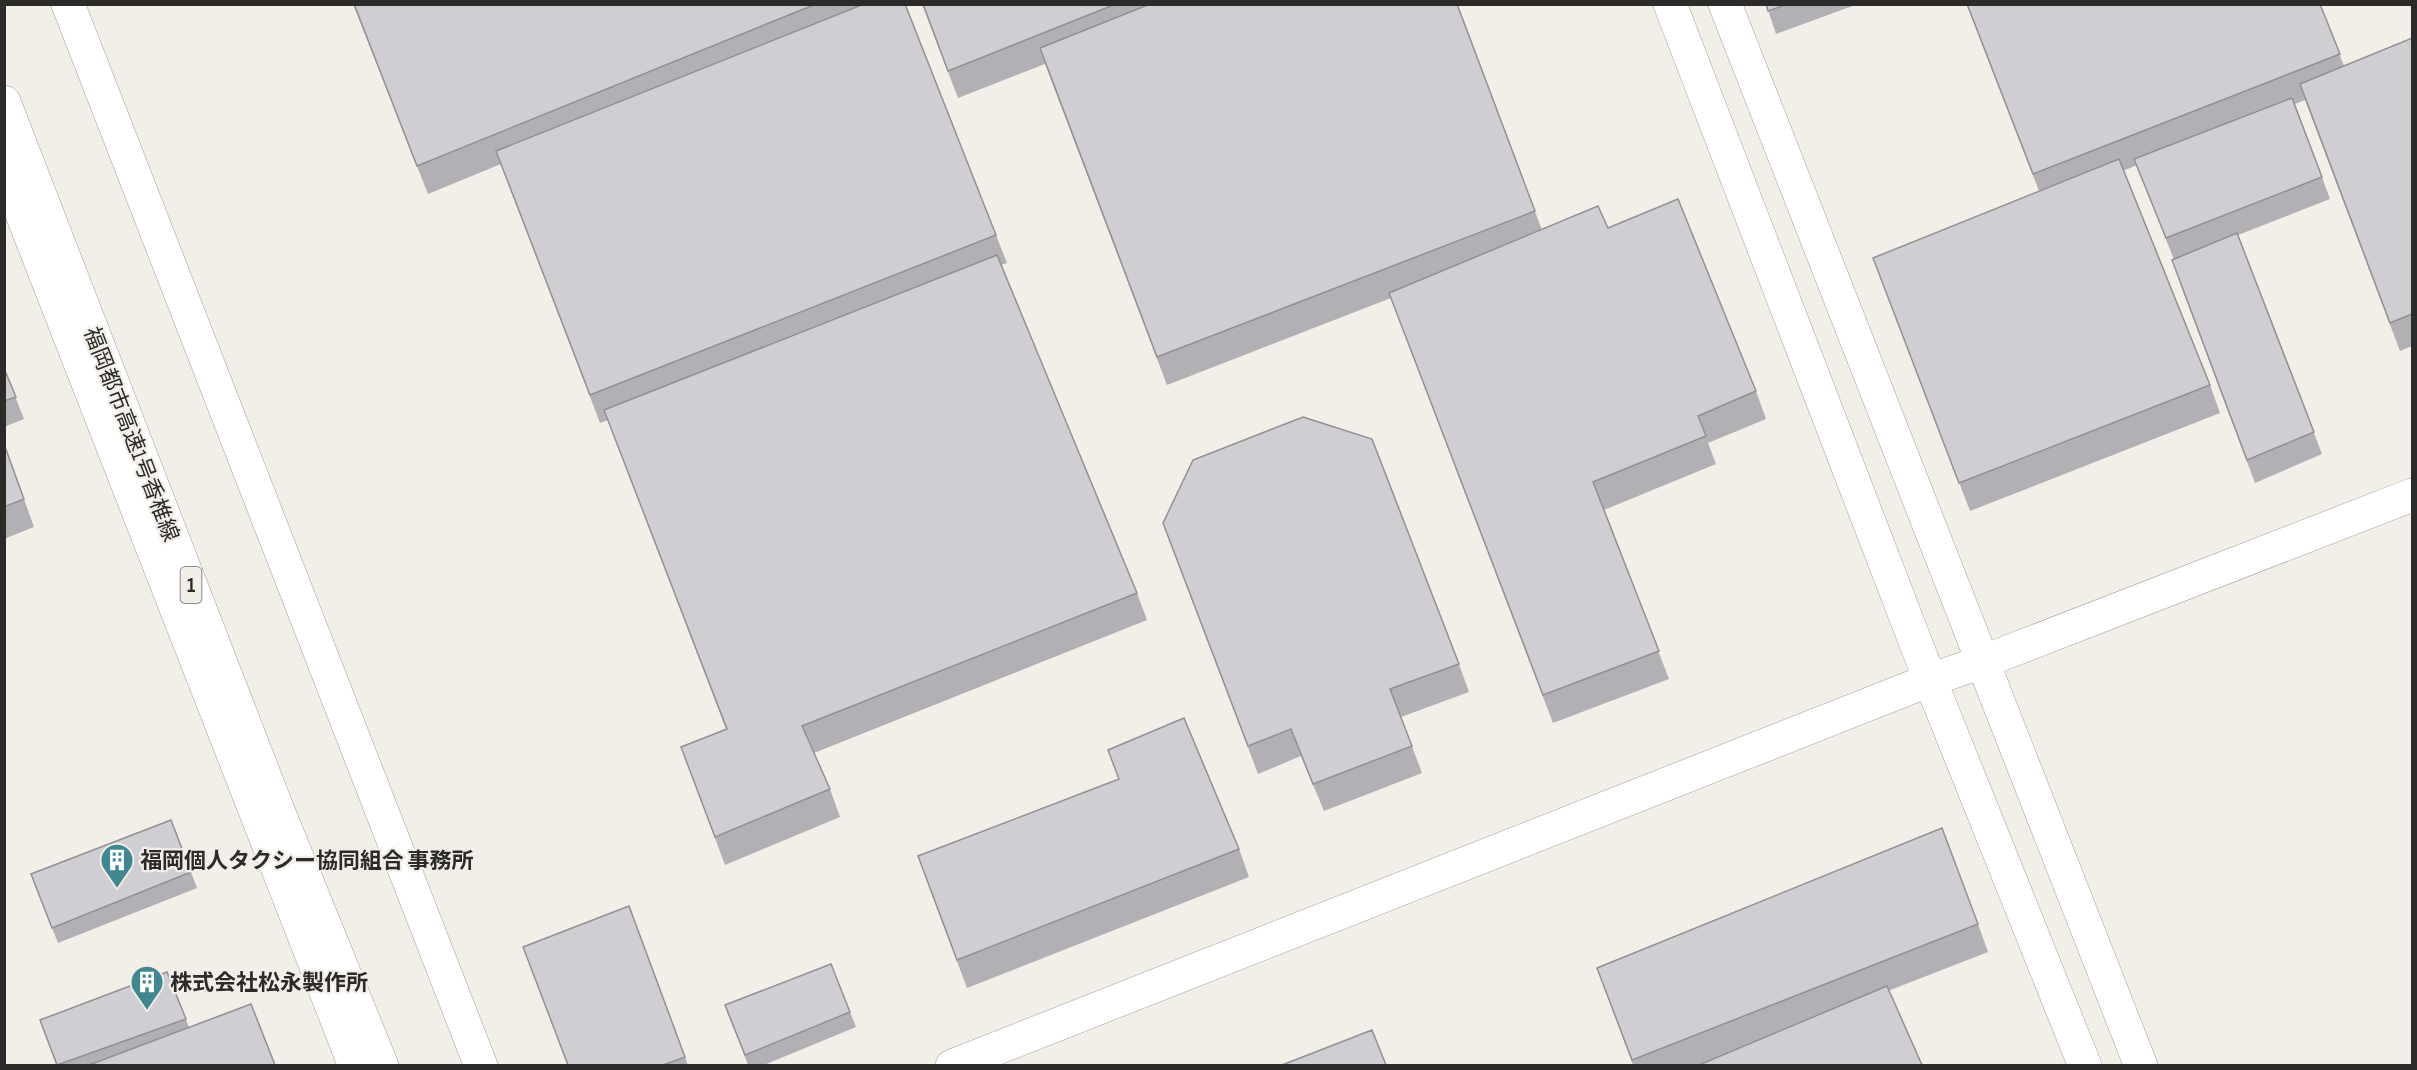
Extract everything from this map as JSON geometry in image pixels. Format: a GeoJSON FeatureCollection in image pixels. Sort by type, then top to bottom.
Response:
{"type":"FeatureCollection","features":[{"type":"Feature","properties":{"kind":"main road"},"geometry":{"type":"LineString","coordinates":[[68,4],[482,1065]]}},
{"type":"Feature","properties":{"kind":"main road"},"geometry":{"type":"LineString","coordinates":[[1670,4],[1930,680],[2085,1065]]}},
{"type":"Feature","properties":{"kind":"main road"},"geometry":{"type":"LineString","coordinates":[[1725,4],[2141,1065]]}},
{"type":"Feature","properties":{"kind":"main road","name":"福岡都市高速1号香椎線"},"geometry":{"type":"LineString","coordinates":[[4,102],[277,808],[382,1065]]}},
{"type":"Feature","properties":{"kind":"main road","name":"福岡都市高速1号香椎線"},"geometry":{"type":"LineString","coordinates":[[4,143],[363,1065]]}},
{"type":"Feature","properties":{"kind":"main road"},"geometry":{"type":"LineString","coordinates":[[4,168],[355,1065]]}},
{"type":"Feature","properties":{"kind":"main road"},"geometry":{"type":"LineString","coordinates":[[952,1065],[1930,680],[1982,662],[2412,495]]}},
{"type":"Feature","properties":{"kind":"building"},"geometry":{"type":"Polygon","coordinates":[[[354,4],[816,4],[417,166],[354,4]]]}},
{"type":"Feature","properties":{"kind":"building"},"geometry":{"type":"Polygon","coordinates":[[[864,4],[905,4],[996,235],[590,395],[496,151],[864,4]]]}},
{"type":"Feature","properties":{"kind":"building"},"geometry":{"type":"Polygon","coordinates":[[[923,4],[1116,4],[948,71],[923,4]]]}},
{"type":"Feature","properties":{"kind":"building"},"geometry":{"type":"Polygon","coordinates":[[[1150,4],[1457,4],[1535,211],[1157,357],[1040,48],[1150,4]]]}},
{"type":"Feature","properties":{"kind":"building"},"geometry":{"type":"Polygon","coordinates":[[[1766,4],[1788,4],[1768,11],[1766,4]]]}},
{"type":"Feature","properties":{"kind":"building"},"geometry":{"type":"Polygon","coordinates":[[[1967,4],[2320,4],[2340,54],[2033,174],[1967,4]]]}},
{"type":"Feature","properties":{"kind":"building"},"geometry":{"type":"Polygon","coordinates":[[[2412,38],[2412,314],[2390,323],[2300,84],[2412,38]]]}},
{"type":"Feature","properties":{"kind":"building"},"geometry":{"type":"Polygon","coordinates":[[[2292,98],[2322,177],[2166,238],[2134,159],[2292,98]]]}},
{"type":"Feature","properties":{"kind":"building"},"geometry":{"type":"Polygon","coordinates":[[[2119,159],[2210,385],[1959,483],[1873,258],[2119,159]]]}},
{"type":"Feature","properties":{"kind":"building"},"geometry":{"type":"Polygon","coordinates":[[[1678,199],[1756,391],[1698,416],[1706,436],[1593,482],[1659,651],[1543,695],[1389,293],[1598,206],[1608,228],[1678,199]]]}},
{"type":"Feature","properties":{"kind":"building"},"geometry":{"type":"Polygon","coordinates":[[[2237,233],[2314,432],[2247,460],[2172,260],[2237,233]]]}},
{"type":"Feature","properties":{"kind":"building"},"geometry":{"type":"Polygon","coordinates":[[[997,255],[1137,593],[802,726],[830,789],[715,837],[681,747],[727,729],[604,410],[997,255]]]}},
{"type":"Feature","properties":{"kind":"building"},"geometry":{"type":"Polygon","coordinates":[[[4,368],[16,397],[4,401],[4,368]]]}},
{"type":"Feature","properties":{"kind":"building"},"geometry":{"type":"Polygon","coordinates":[[[1303,417],[1372,439],[1459,664],[1390,689],[1412,746],[1313,784],[1291,729],[1248,746],[1163,523],[1193,460],[1303,417]]]}},
{"type":"Feature","properties":{"kind":"building"},"geometry":{"type":"Polygon","coordinates":[[[4,444],[24,499],[4,507],[4,444]]]}},
{"type":"Feature","properties":{"kind":"building"},"geometry":{"type":"Polygon","coordinates":[[[1184,718],[1239,849],[957,960],[918,856],[1119,779],[1108,750],[1184,718]]]}},
{"type":"Feature","properties":{"kind":"building","name":"福岡個人タクシー協同組合 事務所"},"geometry":{"type":"Polygon","coordinates":[[[171,820],[191,872],[52,928],[31,874],[171,820]]]}},
{"type":"Feature","properties":{"kind":"building"},"geometry":{"type":"Polygon","coordinates":[[[1942,828],[1978,924],[1632,1060],[1597,968],[1942,828]]]}},
{"type":"Feature","properties":{"kind":"building"},"geometry":{"type":"Polygon","coordinates":[[[629,906],[685,1057],[663,1065],[568,1065],[523,947],[629,906]]]}},
{"type":"Feature","properties":{"kind":"building"},"geometry":{"type":"Polygon","coordinates":[[[831,964],[850,1012],[745,1055],[725,1005],[831,964]]]}},
{"type":"Feature","properties":{"kind":"building","name":"株式会社松永製作所"},"geometry":{"type":"Polygon","coordinates":[[[167,972],[186,1019],[57,1065],[40,1020],[167,972]]]}},
{"type":"Feature","properties":{"kind":"building"},"geometry":{"type":"Polygon","coordinates":[[[1887,986],[1922,1065],[1699,1065],[1887,986]]]}},
{"type":"Feature","properties":{"kind":"building"},"geometry":{"type":"Polygon","coordinates":[[[251,1004],[275,1065],[89,1065],[251,1004]]]}},
{"type":"Feature","properties":{"kind":"building"},"geometry":{"type":"Polygon","coordinates":[[[1372,1030],[1386,1065],[1282,1065],[1372,1030]]]}},
{"type":"Feature","properties":{"kind":"place","name":"福岡個人タクシー協同組合 事務所"},"geometry":{"type":"Point","coordinates":[117,889]}},
{"type":"Feature","properties":{"kind":"place","name":"株式会社松永製作所"},"geometry":{"type":"Point","coordinates":[147,1011]}}]}
